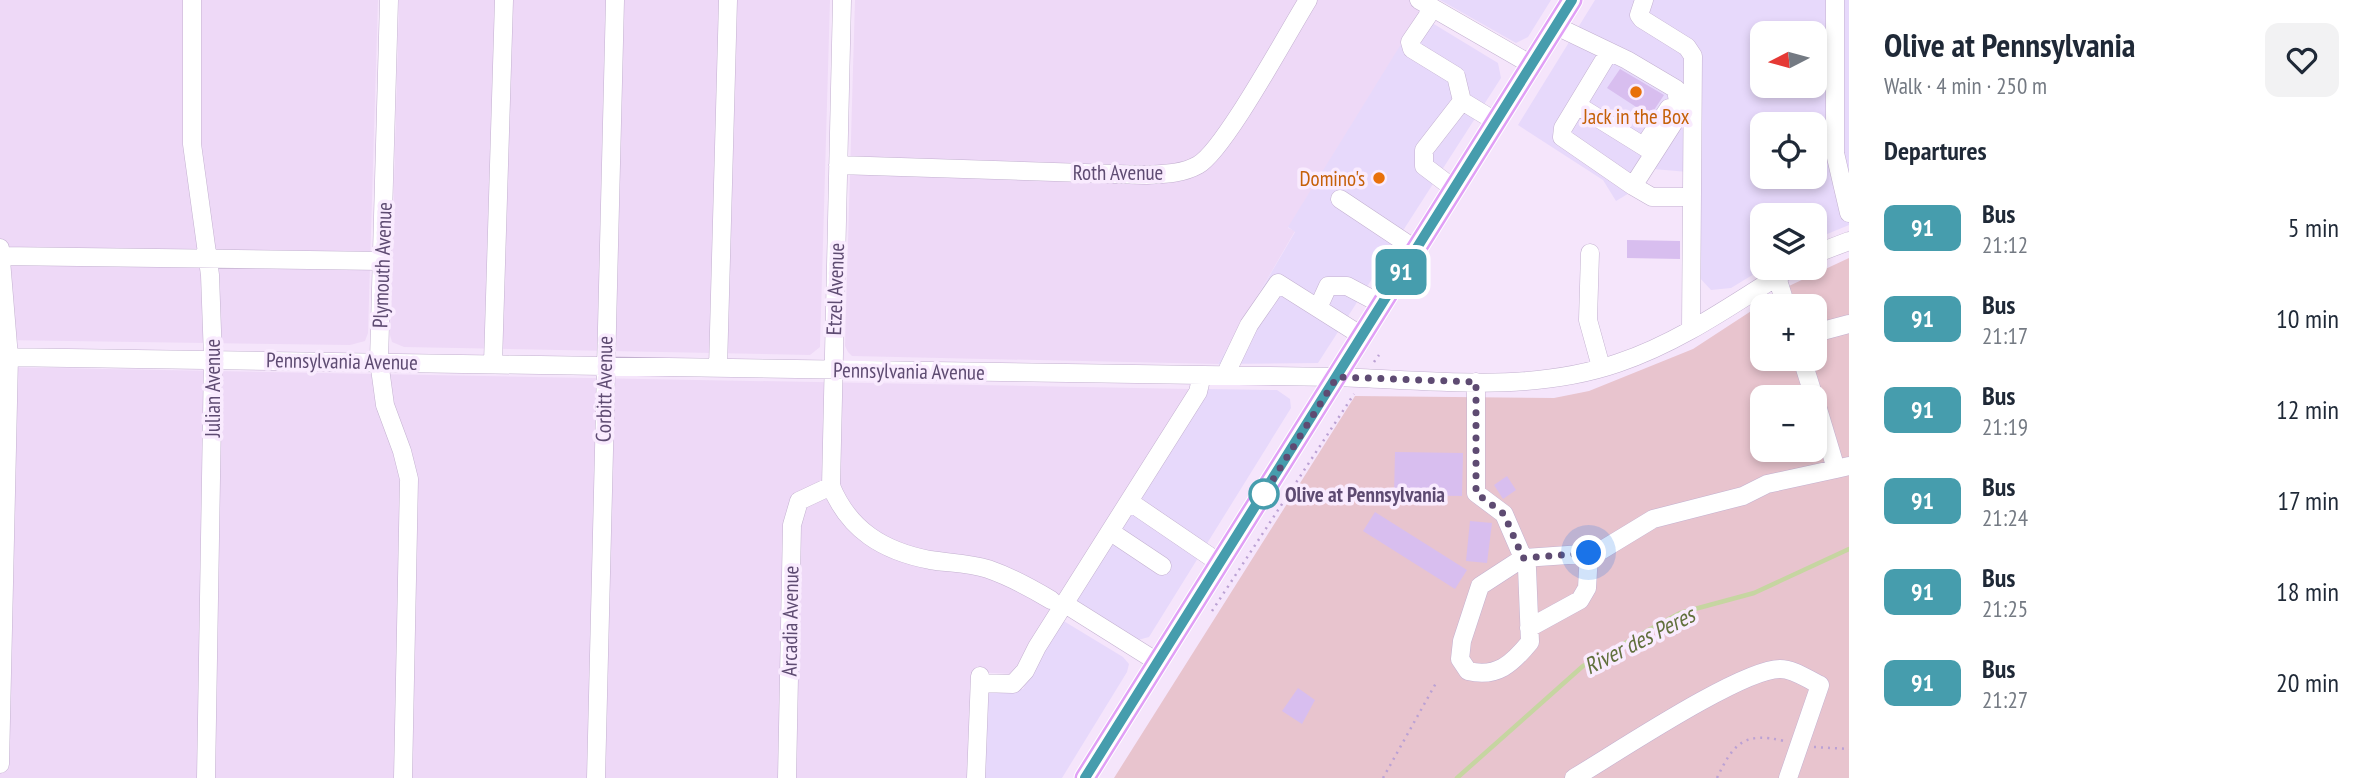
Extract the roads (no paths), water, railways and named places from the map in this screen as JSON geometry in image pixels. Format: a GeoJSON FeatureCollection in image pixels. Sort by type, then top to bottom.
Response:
{"type":"FeatureCollection","features":[{"type":"Feature","properties":{"kind":"main road"},"geometry":{"type":"LineString","coordinates":[[1085,778],[1572,0]]}},
{"type":"Feature","properties":{"kind":"street","name":"Julian Avenue"},"geometry":{"type":"LineString","coordinates":[[192,0],[192,144],[208,259],[214,358],[206,778]]}},
{"type":"Feature","properties":{"kind":"street","name":"Plymouth Avenue"},"geometry":{"type":"LineString","coordinates":[[389,0],[379,361],[385,405],[405,459],[409,479],[403,778]]}},
{"type":"Feature","properties":{"kind":"street"},"geometry":{"type":"LineString","coordinates":[[493,363],[504,0]]}},
{"type":"Feature","properties":{"kind":"street","name":"Corbitt Avenue"},"geometry":{"type":"LineString","coordinates":[[596,778],[615,0]]}},
{"type":"Feature","properties":{"kind":"street"},"geometry":{"type":"LineString","coordinates":[[718,368],[728,0]]}},
{"type":"Feature","properties":{"kind":"street","name":"Etzel Avenue"},"geometry":{"type":"LineString","coordinates":[[842,0],[831,486],[849,520],[871,537],[928,559],[986,569],[1017,581],[1058,602],[1159,663]]}},
{"type":"Feature","properties":{"kind":"street","name":"Roth Avenue"},"geometry":{"type":"LineString","coordinates":[[838,165],[1145,175],[1181,171],[1198,165],[1220,144],[1308,0]]}},
{"type":"Feature","properties":{"kind":"street"},"geometry":{"type":"LineString","coordinates":[[1644,0],[1639,7],[1642,19],[1687,47],[1693,55],[1691,329]]}},
{"type":"Feature","properties":{"kind":"street"},"geometry":{"type":"LineString","coordinates":[[1835,0],[1843,170],[1849,212]]}},
{"type":"Feature","properties":{"kind":"street"},"geometry":{"type":"LineString","coordinates":[[1494,121],[1462,101],[1456,76],[1412,50],[1410,42],[1426,4],[1530,64]]}},
{"type":"Feature","properties":{"kind":"street"},"geometry":{"type":"LineString","coordinates":[[1556,26],[1676,89],[1679,96],[1676,119],[1649,149],[1633,186]]}},
{"type":"Feature","properties":{"kind":"street"},"geometry":{"type":"LineString","coordinates":[[1617,56],[1577,105],[1563,128],[1562,137],[1652,197],[1691,197]]}},
{"type":"Feature","properties":{"kind":"street"},"geometry":{"type":"LineString","coordinates":[[1453,188],[1424,166],[1423,158],[1424,150],[1462,101]]}},
{"type":"Feature","properties":{"kind":"street"},"geometry":{"type":"LineString","coordinates":[[1577,105],[1649,149]]}},
{"type":"Feature","properties":{"kind":"street"},"geometry":{"type":"LineString","coordinates":[[1340,199],[1415,249]]}},
{"type":"Feature","properties":{"kind":"street"},"geometry":{"type":"LineString","coordinates":[[1827,249],[1849,241]]}},
{"type":"Feature","properties":{"kind":"street"},"geometry":{"type":"LineString","coordinates":[[0,248],[4,357],[0,764]]}},
{"type":"Feature","properties":{"kind":"street"},"geometry":{"type":"LineString","coordinates":[[1590,253],[1588,320],[1601,367]]}},
{"type":"Feature","properties":{"kind":"street"},"geometry":{"type":"LineString","coordinates":[[0,256],[382,261]]}},
{"type":"Feature","properties":{"kind":"street","name":"Pennsylvania Avenue"},"geometry":{"type":"LineString","coordinates":[[4,357],[1228,375],[1476,382],[1534,380],[1601,367],[1653,349],[1771,280]]}},
{"type":"Feature","properties":{"kind":"street"},"geometry":{"type":"LineString","coordinates":[[1228,375],[1228,369],[1249,325],[1278,283],[1362,336]]}},
{"type":"Feature","properties":{"kind":"street"},"geometry":{"type":"LineString","coordinates":[[1318,308],[1328,286],[1347,286],[1381,304]]}},
{"type":"Feature","properties":{"kind":"street"},"geometry":{"type":"LineString","coordinates":[[1827,330],[1849,324]]}},
{"type":"Feature","properties":{"kind":"street"},"geometry":{"type":"LineString","coordinates":[[976,778],[980,680],[1013,684],[1025,671],[1058,602],[1111,532],[1198,392],[1202,375]]}},
{"type":"Feature","properties":{"kind":"street"},"geometry":{"type":"LineString","coordinates":[[1476,382],[1476,493],[1504,514],[1523,558],[1527,568],[1530,642],[1514,662],[1484,675],[1468,671],[1460,659],[1462,641],[1480,586],[1523,558],[1597,553],[1653,519],[1743,496],[1767,484],[1843,468],[1827,429]]}},
{"type":"Feature","properties":{"kind":"street","name":"Arcadia Avenue"},"geometry":{"type":"LineString","coordinates":[[787,778],[792,525],[800,501],[831,486]]}},
{"type":"Feature","properties":{"kind":"street"},"geometry":{"type":"LineString","coordinates":[[1130,502],[1221,564]]}},
{"type":"Feature","properties":{"kind":"street"},"geometry":{"type":"LineString","coordinates":[[1111,532],[1162,566]]}},
{"type":"Feature","properties":{"kind":"street"},"geometry":{"type":"LineString","coordinates":[[1529,628],[1580,600],[1587,588],[1589,553]]}},
{"type":"Feature","properties":{"kind":"street"},"geometry":{"type":"LineString","coordinates":[[1574,778],[1737,682],[1769,670],[1790,670],[1820,685],[1788,778]]}},
{"type":"Feature","properties":{"kind":"waterway","name":"River des Peres"},"geometry":{"type":"LineString","coordinates":[[1457,778],[1583,666],[1680,613],[1754,593],[1849,549]]}},
{"type":"Feature","properties":{"kind":"place","name":"Jack in the Box"},"geometry":{"type":"Point","coordinates":[1636,92]}},
{"type":"Feature","properties":{"kind":"place","name":"Domino's"},"geometry":{"type":"Point","coordinates":[1379,178]}},
{"type":"Feature","properties":{"kind":"place","name":"Olive at Pennsylvania"},"geometry":{"type":"Point","coordinates":[1264,494]}}]}
